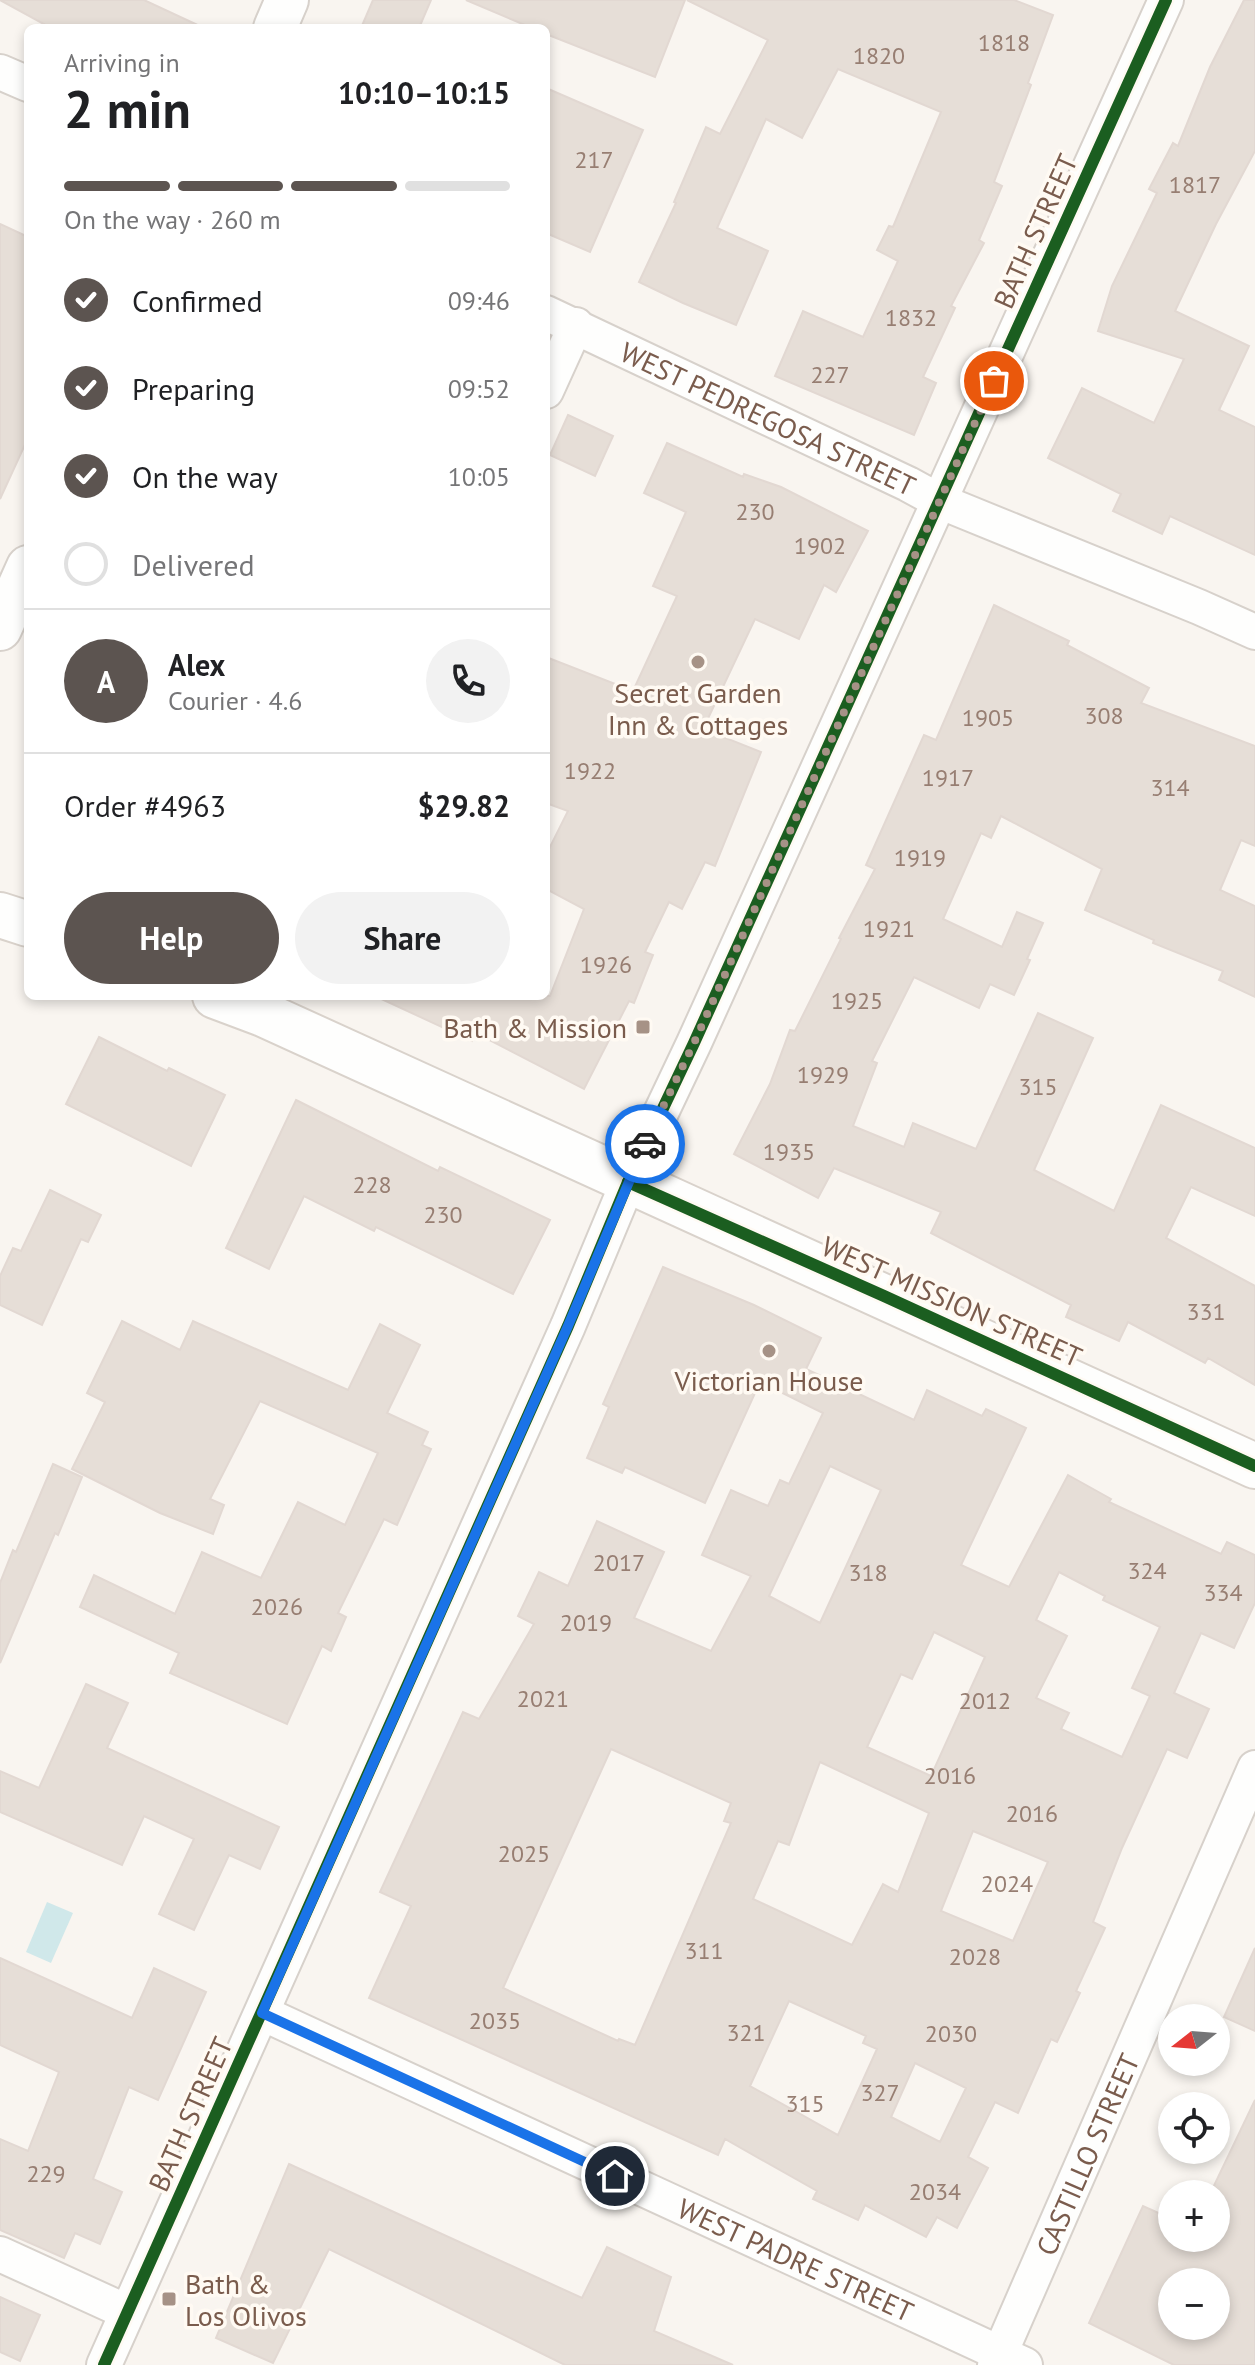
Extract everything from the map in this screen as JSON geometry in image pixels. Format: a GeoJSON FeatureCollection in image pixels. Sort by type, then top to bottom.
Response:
{"type":"FeatureCollection","features":[{"type":"Feature","properties":{"kind":"main road"},"geometry":{"type":"LineString","coordinates":[[0,915],[24,923]]}},
{"type":"Feature","properties":{"kind":"main road","name":"WEST MISSION STREET"},"geometry":{"type":"LineString","coordinates":[[238,1000],[267,1005],[628,1182],[1255,1466]]}},
{"type":"Feature","properties":{"kind":"street"},"geometry":{"type":"LineString","coordinates":[[277,24],[287,0]]}},
{"type":"Feature","properties":{"kind":"street","name":"BATH STREET"},"geometry":{"type":"LineString","coordinates":[[104,2365],[568,1326],[628,1182],[694,1043],[1166,0]]}},
{"type":"Feature","properties":{"kind":"street"},"geometry":{"type":"LineString","coordinates":[[0,72],[24,82]]}},
{"type":"Feature","properties":{"kind":"street"},"geometry":{"type":"LineString","coordinates":[[550,372],[561,319]]}},
{"type":"Feature","properties":{"kind":"street","name":"WEST PEDREGOSA STREET"},"geometry":{"type":"LineString","coordinates":[[561,319],[939,501],[1255,632]]}},
{"type":"Feature","properties":{"kind":"street"},"geometry":{"type":"LineString","coordinates":[[0,629],[24,576]]}},
{"type":"Feature","properties":{"kind":"street","name":"CASTILLO STREET"},"geometry":{"type":"LineString","coordinates":[[1007,2361],[1255,1768]]}},
{"type":"Feature","properties":{"kind":"street","name":"WEST PADRE STREET"},"geometry":{"type":"LineString","coordinates":[[262,2013],[1007,2361]]}},
{"type":"Feature","properties":{"kind":"street"},"geometry":{"type":"LineString","coordinates":[[0,2254],[127,2312]]}},
{"type":"Feature","properties":{"kind":"water"},"geometry":{"type":"Polygon","coordinates":[[[47,1902],[73,1913],[51,1963],[26,1952],[47,1902]]]}},
{"type":"Feature","properties":{"kind":"building"},"geometry":{"type":"Polygon","coordinates":[[[0,0],[144,0],[195,24],[44,24],[0,0]]]}},
{"type":"Feature","properties":{"kind":"building"},"geometry":{"type":"Polygon","coordinates":[[[373,0],[431,0],[421,24],[363,24],[373,0]]]}},
{"type":"Feature","properties":{"kind":"building"},"geometry":{"type":"Polygon","coordinates":[[[466,0],[685,0],[655,77],[550,36],[550,24],[523,24],[466,0]]]}},
{"type":"Feature","properties":{"kind":"building"},"geometry":{"type":"Polygon","coordinates":[[[687,0],[1014,0],[1053,15],[1028,83],[1031,85],[994,182],[1002,186],[979,240],[984,243],[951,306],[955,308],[923,377],[936,383],[914,435],[775,376],[803,311],[863,337],[898,261],[877,250],[889,226],[893,227],[941,112],[838,69],[802,138],[766,119],[717,228],[768,251],[736,325],[683,303],[639,282],[676,203],[706,127],[720,134],[768,40],[687,0]]]}},
{"type":"Feature","properties":{"kind":"building"},"geometry":{"type":"Polygon","coordinates":[[[1244,0],[1255,0],[1255,151],[1175,311],[1249,346],[1219,410],[1255,427],[1255,555],[1170,516],[1162,534],[1113,511],[1121,494],[1048,458],[1082,388],[1154,423],[1184,359],[1098,331],[1112,286],[1157,193],[1149,189],[1173,143],[1178,146],[1210,67],[1244,0]]]}},
{"type":"Feature","properties":{"kind":"building"},"geometry":{"type":"Polygon","coordinates":[[[550,90],[643,130],[590,252],[550,235],[550,90]]]}},
{"type":"Feature","properties":{"kind":"building"},"geometry":{"type":"Polygon","coordinates":[[[0,224],[24,235],[24,447],[0,499],[0,224]]]}},
{"type":"Feature","properties":{"kind":"building"},"geometry":{"type":"Polygon","coordinates":[[[568,415],[613,436],[595,476],[550,455],[568,415]]]}},
{"type":"Feature","properties":{"kind":"building"},"geometry":{"type":"Polygon","coordinates":[[[667,443],[743,477],[744,474],[781,487],[868,531],[836,592],[824,585],[799,639],[755,619],[703,729],[761,752],[715,866],[705,862],[682,909],[669,902],[645,952],[653,955],[634,1003],[629,1001],[584,1089],[476,1033],[472,1041],[384,1000],[550,1000],[584,909],[550,891],[550,847],[568,811],[550,804],[550,659],[633,691],[677,596],[653,586],[686,512],[644,493],[667,443]]]}},
{"type":"Feature","properties":{"kind":"building"},"geometry":{"type":"Polygon","coordinates":[[[994,605],[1069,641],[1067,645],[1149,688],[1141,703],[1255,746],[1255,846],[1241,840],[1220,890],[1255,906],[1255,997],[1219,980],[1223,971],[1153,943],[1154,940],[1085,910],[1102,869],[1001,816],[991,838],[981,833],[943,919],[1002,947],[1017,912],[1043,923],[1014,995],[990,984],[979,1008],[914,977],[872,1061],[877,1063],[853,1126],[904,1147],[913,1123],[976,1149],[1038,1013],[1093,1038],[1034,1170],[1114,1211],[1161,1105],[1255,1148],[1255,1216],[1191,1187],[1166,1238],[1255,1286],[1255,1385],[1208,1358],[1205,1363],[1128,1322],[1119,1341],[1066,1317],[1071,1305],[931,1233],[941,1212],[834,1168],[818,1198],[734,1154],[770,1084],[790,1030],[795,1031],[875,869],[866,865],[924,735],[936,740],[994,605]]]}},
{"type":"Feature","properties":{"kind":"building"},"geometry":{"type":"Polygon","coordinates":[[[99,1037],[167,1071],[169,1068],[225,1095],[191,1166],[66,1104],[99,1037]]]}},
{"type":"Feature","properties":{"kind":"building"},"geometry":{"type":"Polygon","coordinates":[[[296,1100],[438,1171],[440,1167],[550,1220],[513,1294],[376,1227],[374,1231],[304,1196],[269,1269],[226,1248],[296,1100]]]}},
{"type":"Feature","properties":{"kind":"building"},"geometry":{"type":"Polygon","coordinates":[[[50,1190],[101,1215],[88,1242],[81,1239],[42,1325],[0,1305],[0,1276],[13,1248],[21,1251],[50,1190]]]}},
{"type":"Feature","properties":{"kind":"building"},"geometry":{"type":"Polygon","coordinates":[[[663,1267],[754,1305],[821,1338],[806,1369],[914,1420],[927,1390],[982,1416],[986,1409],[1026,1428],[961,1565],[1009,1587],[1068,1475],[1111,1499],[1109,1502],[1221,1554],[1227,1542],[1255,1555],[1255,1603],[1234,1648],[1201,1633],[1174,1693],[1209,1709],[1187,1758],[1167,1749],[1122,1848],[1093,1922],[1105,1928],[1057,2042],[1051,2039],[1018,2113],[995,2102],[968,2157],[988,2168],[957,2228],[937,2217],[926,2237],[865,2205],[858,2220],[813,2199],[817,2191],[725,2139],[718,2155],[369,1998],[411,1906],[380,1892],[463,1712],[479,1719],[534,1624],[518,1616],[539,1572],[568,1586],[597,1521],[664,1552],[634,1618],[711,1651],[751,1576],[702,1555],[731,1490],[768,1506],[780,1480],[789,1484],[823,1413],[760,1382],[705,1503],[625,1467],[622,1473],[587,1458],[609,1407],[603,1404],[663,1267]],[[830,1466],[769,1596],[820,1623],[881,1490],[830,1466]],[[1059,1572],[1036,1620],[1067,1636],[1036,1698],[1069,1713],[1061,1729],[1122,1757],[1150,1696],[1132,1688],[1160,1627],[1103,1600],[1105,1596],[1059,1572]],[[934,1632],[912,1679],[901,1674],[867,1747],[931,1776],[985,1657],[934,1632]],[[611,1749],[503,1988],[618,2041],[635,2045],[731,1823],[724,1821],[731,1803],[611,1749]],[[820,1762],[789,1845],[778,1841],[753,1899],[852,1945],[883,1884],[898,1892],[929,1813],[820,1762]],[[973,1831],[941,1911],[1013,1941],[1048,1862],[973,1831]],[[789,2001],[750,2086],[838,2135],[877,2049],[863,2043],[866,2036],[789,2001]],[[915,2063],[891,2117],[940,2142],[966,2088],[915,2063]]]}},
{"type":"Feature","properties":{"kind":"building"},"geometry":{"type":"Polygon","coordinates":[[[122,1321],[180,1350],[193,1321],[348,1390],[380,1324],[420,1345],[387,1413],[428,1432],[422,1445],[431,1449],[397,1525],[384,1519],[338,1613],[346,1617],[331,1651],[322,1646],[287,1724],[170,1673],[179,1653],[80,1607],[94,1575],[175,1614],[202,1552],[261,1578],[298,1502],[345,1525],[378,1453],[260,1401],[210,1499],[224,1505],[213,1534],[160,1513],[72,1469],[105,1402],[87,1393],[122,1321]]]}},
{"type":"Feature","properties":{"kind":"building"},"geometry":{"type":"Polygon","coordinates":[[[53,1464],[82,1477],[0,1663],[0,1583],[53,1464]]]}},
{"type":"Feature","properties":{"kind":"building"},"geometry":{"type":"Polygon","coordinates":[[[86,1684],[128,1703],[107,1748],[279,1827],[260,1869],[229,1855],[194,1930],[159,1914],[194,1839],[144,1816],[122,1865],[0,1812],[0,1771],[39,1788],[86,1684]]]}},
{"type":"Feature","properties":{"kind":"building"},"geometry":{"type":"Polygon","coordinates":[[[1255,1948],[1255,2031],[1230,2020],[1230,2004],[1255,1948]]]}},
{"type":"Feature","properties":{"kind":"building"},"geometry":{"type":"Polygon","coordinates":[[[0,1958],[132,2018],[154,1968],[206,1992],[158,2100],[129,2087],[93,2179],[122,2192],[100,2244],[75,2233],[64,2258],[0,2230],[0,2139],[28,2151],[59,2072],[0,2045],[0,1958]]]}},
{"type":"Feature","properties":{"kind":"building"},"geometry":{"type":"Polygon","coordinates":[[[1255,2100],[1255,2365],[1174,2365],[1089,2323],[1143,2206],[1158,2213],[1158,2252],[1230,2252],[1230,2180],[1217,2180],[1224,2164],[1230,2164],[1230,2152],[1255,2100]]]}},
{"type":"Feature","properties":{"kind":"building"},"geometry":{"type":"Polygon","coordinates":[[[289,2164],[582,2298],[607,2247],[671,2277],[654,2331],[733,2365],[565,2365],[329,2249],[273,2363],[216,2338],[289,2164]]]}},
{"type":"Feature","properties":{"kind":"building"},"geometry":{"type":"Polygon","coordinates":[[[0,2297],[40,2315],[20,2361],[0,2352],[0,2297]]]}},
{"type":"Feature","properties":{"kind":"cycle path"},"geometry":{"type":"LineString","coordinates":[[104,2365],[568,1326],[628,1182],[694,1043],[1166,0]]}},
{"type":"Feature","properties":{"kind":"cycle path"},"geometry":{"type":"LineString","coordinates":[[628,1182],[1255,1466]]}},
{"type":"Feature","properties":{"kind":"way so far"},"geometry":{"type":"LineString","coordinates":[[645,1144],[694,1043],[994,381]]}},
{"type":"Feature","properties":{"kind":"place","name":"Secret Garden Inn & Cottages"},"geometry":{"type":"Point","coordinates":[698,662]}},
{"type":"Feature","properties":{"kind":"place","name":"Bath & Mission"},"geometry":{"type":"Point","coordinates":[643,1027]}},
{"type":"Feature","properties":{"kind":"place","name":"Victorian House"},"geometry":{"type":"Point","coordinates":[769,1351]}},
{"type":"Feature","properties":{"kind":"place","name":"Bath & Los Olivos"},"geometry":{"type":"Point","coordinates":[169,2299]}},
{"type":"Feature","properties":{"kind":"route"},"geometry":{"type":"LineString","coordinates":[[615,2176],[262,2013],[568,1326],[645,1144]]}}]}
